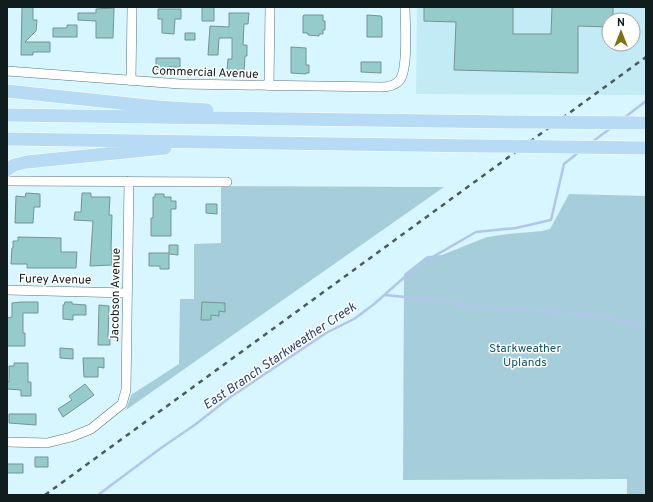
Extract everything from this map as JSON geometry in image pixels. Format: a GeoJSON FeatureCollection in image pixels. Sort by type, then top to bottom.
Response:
{"type":"FeatureCollection","features":[{"type":"Feature","properties":{"kind":"highway"},"geometry":{"type":"LineString","coordinates":[[7,91],[292,119]]}},
{"type":"Feature","properties":{"kind":"highway"},"geometry":{"type":"LineString","coordinates":[[7,115],[646,123]]}},
{"type":"Feature","properties":{"kind":"highway"},"geometry":{"type":"LineString","coordinates":[[7,139],[646,148]]}},
{"type":"Feature","properties":{"kind":"highway"},"geometry":{"type":"LineString","coordinates":[[7,170],[14,165],[27,162],[234,142]]}},
{"type":"Feature","properties":{"kind":"street"},"geometry":{"type":"LineString","coordinates":[[131,81],[132,7]]}},
{"type":"Feature","properties":{"kind":"street"},"geometry":{"type":"LineString","coordinates":[[269,86],[270,7]]}},
{"type":"Feature","properties":{"kind":"street","name":"Commercial Avenue"},"geometry":{"type":"LineString","coordinates":[[7,72],[180,84],[390,86],[400,80],[405,66],[405,7]]}},
{"type":"Feature","properties":{"kind":"street"},"geometry":{"type":"LineString","coordinates":[[7,181],[228,182]]}},
{"type":"Feature","properties":{"kind":"street","name":"Jacobson Avenue"},"geometry":{"type":"LineString","coordinates":[[7,442],[47,443],[71,437],[91,429],[122,404],[126,390],[129,181]]}},
{"type":"Feature","properties":{"kind":"street","name":"Furey Avenue"},"geometry":{"type":"LineString","coordinates":[[7,290],[127,293]]}},
{"type":"Feature","properties":{"kind":"shaded area"},"geometry":{"type":"Polygon","coordinates":[[[417,7],[646,7],[646,95],[416,94],[417,7]]]}},
{"type":"Feature","properties":{"kind":"green space"},"geometry":{"type":"Polygon","coordinates":[[[221,186],[444,187],[126,410],[131,395],[179,364],[180,299],[194,299],[194,244],[221,243],[221,186]]]}},
{"type":"Feature","properties":{"kind":"green space","name":"Starkweather Uplands"},"geometry":{"type":"Polygon","coordinates":[[[569,194],[646,196],[646,495],[627,495],[627,479],[403,480],[404,274],[427,256],[442,255],[487,237],[550,229],[569,194]]]}},
{"type":"Feature","properties":{"kind":"building"},"geometry":{"type":"Polygon","coordinates":[[[22,7],[33,7],[33,20],[37,20],[36,31],[25,42],[50,42],[50,52],[33,52],[33,55],[21,55],[22,7]]]}},
{"type":"Feature","properties":{"kind":"building"},"geometry":{"type":"Polygon","coordinates":[[[202,7],[214,7],[214,21],[202,21],[202,7]]]}},
{"type":"Feature","properties":{"kind":"building"},"geometry":{"type":"Polygon","coordinates":[[[424,7],[513,7],[513,34],[551,34],[552,7],[613,7],[613,12],[601,12],[601,27],[578,26],[578,73],[454,70],[456,22],[424,21],[424,7]]]}},
{"type":"Feature","properties":{"kind":"building"},"geometry":{"type":"Polygon","coordinates":[[[114,8],[113,38],[96,38],[96,21],[78,20],[78,13],[96,13],[96,9],[114,8]]]}},
{"type":"Feature","properties":{"kind":"building"},"geometry":{"type":"Polygon","coordinates":[[[158,9],[181,9],[181,19],[175,19],[174,34],[162,33],[162,19],[158,19],[158,9]]]}},
{"type":"Feature","properties":{"kind":"building"},"geometry":{"type":"Polygon","coordinates":[[[229,13],[249,13],[248,24],[244,24],[243,45],[247,45],[247,56],[245,56],[244,71],[227,70],[228,59],[232,59],[232,38],[219,38],[218,55],[208,55],[210,26],[229,27],[229,13]]]}},
{"type":"Feature","properties":{"kind":"building"},"geometry":{"type":"Polygon","coordinates":[[[304,15],[323,15],[325,30],[323,30],[323,34],[319,34],[319,36],[303,33],[304,15]]]}},
{"type":"Feature","properties":{"kind":"building"},"geometry":{"type":"Polygon","coordinates":[[[367,15],[382,17],[382,37],[367,37],[367,15]]]}},
{"type":"Feature","properties":{"kind":"building"},"geometry":{"type":"Polygon","coordinates":[[[67,25],[77,25],[77,37],[53,37],[53,28],[67,28],[67,25]]]}},
{"type":"Feature","properties":{"kind":"building"},"geometry":{"type":"Polygon","coordinates":[[[185,33],[195,33],[195,40],[185,40],[185,33]]]}},
{"type":"Feature","properties":{"kind":"building"},"geometry":{"type":"Polygon","coordinates":[[[291,47],[306,48],[306,65],[309,65],[309,73],[291,73],[291,47]]]}},
{"type":"Feature","properties":{"kind":"building"},"geometry":{"type":"Polygon","coordinates":[[[156,58],[180,58],[180,67],[169,67],[168,70],[156,69],[156,58]]]}},
{"type":"Feature","properties":{"kind":"building"},"geometry":{"type":"Polygon","coordinates":[[[361,62],[381,62],[381,73],[361,72],[361,62]]]}},
{"type":"Feature","properties":{"kind":"building"},"geometry":{"type":"Polygon","coordinates":[[[26,193],[40,194],[40,207],[34,207],[33,223],[15,223],[16,196],[25,197],[26,193]]]}},
{"type":"Feature","properties":{"kind":"building"},"geometry":{"type":"Polygon","coordinates":[[[82,193],[91,193],[91,197],[110,197],[109,215],[112,215],[112,265],[90,266],[93,221],[74,220],[75,212],[81,212],[82,193]]]}},
{"type":"Feature","properties":{"kind":"building"},"geometry":{"type":"Polygon","coordinates":[[[155,194],[164,194],[164,197],[171,197],[171,201],[176,201],[176,209],[171,209],[171,236],[151,236],[153,197],[155,197],[155,194]]]}},
{"type":"Feature","properties":{"kind":"building"},"geometry":{"type":"Polygon","coordinates":[[[206,204],[217,204],[217,214],[206,213],[206,204]]]}},
{"type":"Feature","properties":{"kind":"building"},"geometry":{"type":"Polygon","coordinates":[[[18,237],[61,238],[61,252],[77,252],[76,268],[27,268],[27,264],[11,264],[13,241],[18,241],[18,237]]]}},
{"type":"Feature","properties":{"kind":"building"},"geometry":{"type":"Polygon","coordinates":[[[169,245],[178,245],[178,255],[169,254],[169,269],[160,269],[160,266],[149,266],[149,253],[169,253],[169,245]]]}},
{"type":"Feature","properties":{"kind":"building"},"geometry":{"type":"Polygon","coordinates":[[[38,302],[38,313],[23,313],[23,333],[25,333],[25,346],[7,346],[7,318],[12,317],[12,303],[38,302]]]}},
{"type":"Feature","properties":{"kind":"building"},"geometry":{"type":"Polygon","coordinates":[[[65,302],[86,305],[86,315],[73,315],[73,320],[63,319],[63,305],[65,302]]]}},
{"type":"Feature","properties":{"kind":"building"},"geometry":{"type":"Polygon","coordinates":[[[202,302],[225,303],[225,312],[219,311],[219,316],[211,315],[211,320],[201,320],[202,302]]]}},
{"type":"Feature","properties":{"kind":"building"},"geometry":{"type":"Polygon","coordinates":[[[99,305],[109,306],[108,337],[110,337],[110,345],[98,345],[99,305]]]}},
{"type":"Feature","properties":{"kind":"building"},"geometry":{"type":"Polygon","coordinates":[[[60,348],[73,349],[73,359],[60,358],[60,348]]]}},
{"type":"Feature","properties":{"kind":"building"},"geometry":{"type":"Polygon","coordinates":[[[83,358],[104,358],[104,368],[98,367],[98,377],[84,377],[83,358]]]}},
{"type":"Feature","properties":{"kind":"building"},"geometry":{"type":"Polygon","coordinates":[[[14,363],[28,363],[28,382],[31,382],[31,396],[21,396],[21,390],[7,389],[7,382],[9,382],[9,366],[14,366],[14,363]]]}},
{"type":"Feature","properties":{"kind":"building"},"geometry":{"type":"Polygon","coordinates":[[[85,384],[94,395],[63,417],[58,409],[72,400],[69,396],[85,384]]]}},
{"type":"Feature","properties":{"kind":"building"},"geometry":{"type":"Polygon","coordinates":[[[9,414],[36,414],[36,425],[9,423],[9,414]]]}},
{"type":"Feature","properties":{"kind":"building"},"geometry":{"type":"Polygon","coordinates":[[[35,457],[48,457],[48,467],[35,467],[35,457]]]}},
{"type":"Feature","properties":{"kind":"building"},"geometry":{"type":"Polygon","coordinates":[[[7,464],[23,464],[23,473],[7,473],[7,464]]]}},
{"type":"Feature","properties":{"kind":"waterway","name":"East Branch Starkweather Creek"},"geometry":{"type":"LineString","coordinates":[[624,118],[646,101]]}},
{"type":"Feature","properties":{"kind":"waterway","name":"East Branch Starkweather Creek"},"geometry":{"type":"LineString","coordinates":[[592,142],[611,128]]}},
{"type":"Feature","properties":{"kind":"waterway","name":"East Branch Starkweather Creek"},"geometry":{"type":"LineString","coordinates":[[98,495],[196,424],[229,398],[326,333],[354,319],[373,305],[417,266],[476,232],[516,228],[551,220],[564,164],[579,152]]}},
{"type":"Feature","properties":{"kind":"waterway"},"geometry":{"type":"LineString","coordinates":[[385,295],[489,308],[573,313],[646,326]]}},
{"type":"Feature","properties":{"kind":"railway"},"geometry":{"type":"LineString","coordinates":[[45,495],[646,57]]}}]}
